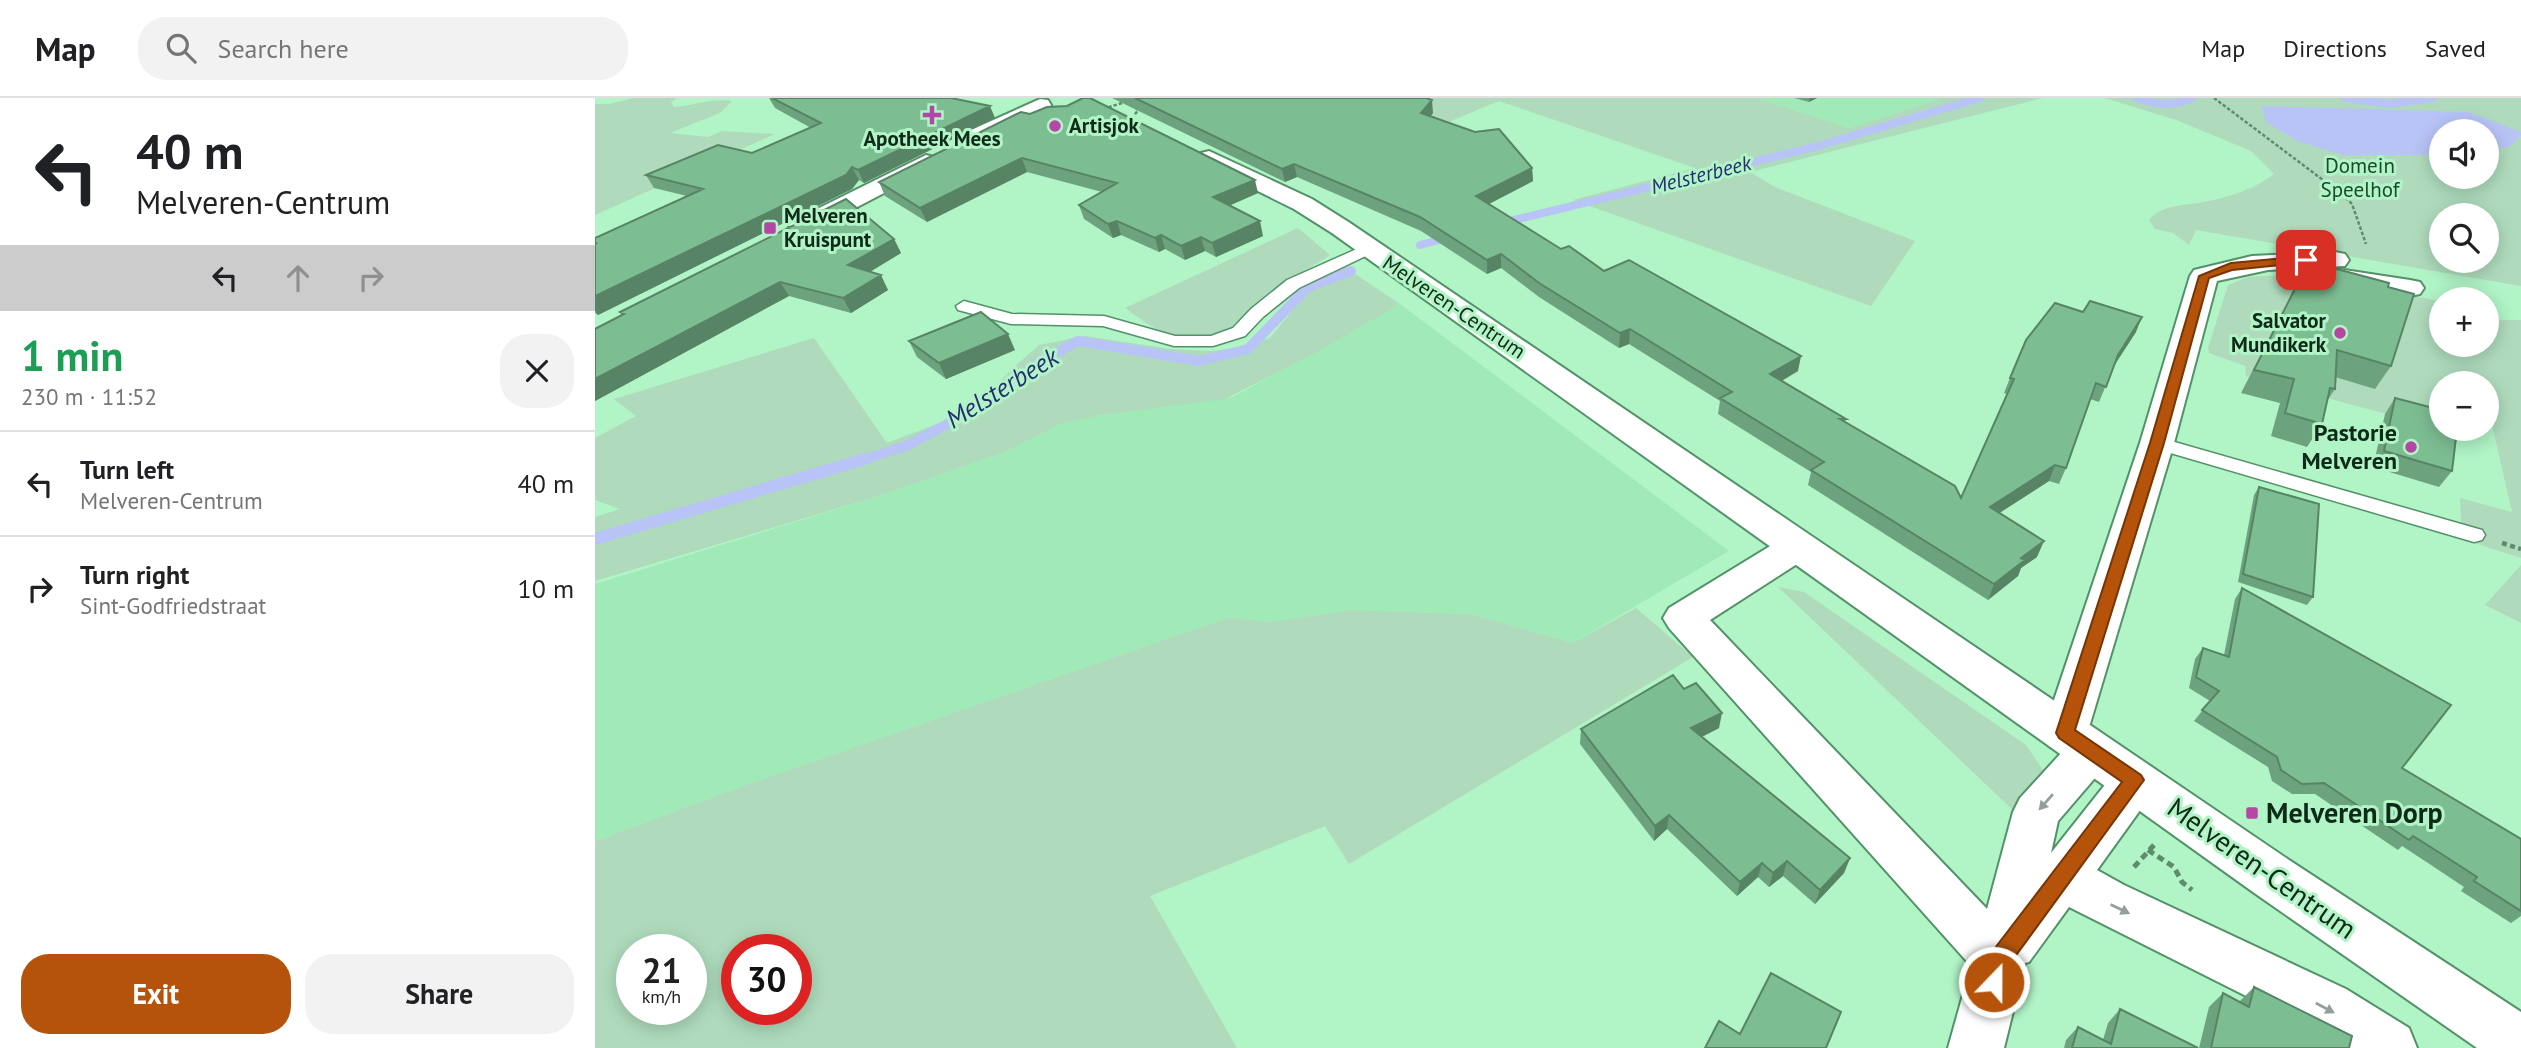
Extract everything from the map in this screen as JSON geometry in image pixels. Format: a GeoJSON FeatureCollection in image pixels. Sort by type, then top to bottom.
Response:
{"type":"FeatureCollection","features":[{"type":"Feature","properties":{"kind":"street"},"geometry":{"type":"LineString","coordinates":[[782,236],[1043,103]]}},
{"type":"Feature","properties":{"kind":"street","name":"Melveren-Centrum"},"geometry":{"type":"LineString","coordinates":[[1129,106],[1303,204],[2078,742],[2521,1045]]}},
{"type":"Feature","properties":{"kind":"street"},"geometry":{"type":"LineString","coordinates":[[1976,1048],[2037,812],[2078,742],[2204,276],[2231,267],[2252,255],[2335,260]]}},
{"type":"Feature","properties":{"kind":"street"},"geometry":{"type":"LineString","coordinates":[[2252,255],[2410,288]]}},
{"type":"Feature","properties":{"kind":"street"},"geometry":{"type":"LineString","coordinates":[[1797,546],[1683,618],[2000,960]]}},
{"type":"Feature","properties":{"kind":"street"},"geometry":{"type":"LineString","coordinates":[[2000,960],[2061,875],[2135,780]]}},
{"type":"Feature","properties":{"kind":"street"},"geometry":{"type":"LineString","coordinates":[[2061,875],[2106,902],[2327,1008],[2389,1048]]}},
{"type":"Feature","properties":{"kind":"lane"},"geometry":{"type":"LineString","coordinates":[[964,306],[1011,319],[1104,321],[1174,341],[1213,341],[1239,332],[1257,313],[1293,284],[1368,248]]}},
{"type":"Feature","properties":{"kind":"lane"},"geometry":{"type":"LineString","coordinates":[[2157,443],[2474,535]]}},
{"type":"Feature","properties":{"kind":"path"},"geometry":{"type":"LineString","coordinates":[[2214,98],[2352,204],[2368,254],[2358,260],[2335,260]]}},
{"type":"Feature","properties":{"kind":"path"},"geometry":{"type":"LineString","coordinates":[[1097,111],[1129,106]]}},
{"type":"Feature","properties":{"kind":"path"},"geometry":{"type":"LineString","coordinates":[[2106,902],[2148,850],[2185,815]]}},
{"type":"Feature","properties":{"kind":"path"},"geometry":{"type":"LineString","coordinates":[[2148,850],[2174,867],[2182,881],[2193,890]]}},
{"type":"Feature","properties":{"kind":"shaded area"},"geometry":{"type":"Polygon","coordinates":[[[1757,98],[1942,98],[1849,128],[1757,98]]]}},
{"type":"Feature","properties":{"kind":"shaded area"},"geometry":{"type":"Polygon","coordinates":[[[1400,304],[1729,551],[1573,643],[1471,614],[1351,610],[1268,622],[1230,617],[751,783],[595,841],[595,584],[879,496],[1005,452],[1059,424],[1102,415],[1233,397],[1400,304]]]}},
{"type":"Feature","properties":{"kind":"green space"},"geometry":{"type":"Polygon","coordinates":[[[634,98],[678,98],[671,102],[674,107],[732,101],[720,113],[670,133],[708,137],[722,131],[775,134],[595,215],[595,104],[609,104],[634,98]]]}},
{"type":"Feature","properties":{"kind":"green space"},"geometry":{"type":"Polygon","coordinates":[[[1331,98],[1757,98],[1849,128],[1942,98],[2043,98],[1750,172],[1775,187],[1915,241],[1871,306],[1573,200],[1695,168],[1499,101],[1439,126],[1331,98]]]}},
{"type":"Feature","properties":{"kind":"green space","name":"Domein Speelhof"},"geometry":{"type":"Polygon","coordinates":[[[2105,98],[2521,98],[2521,286],[2446,273],[2499,273],[2499,203],[2429,203],[2429,270],[2196,230],[2189,245],[2173,233],[2155,229],[2149,220],[2161,211],[2235,194],[2274,174],[2251,151],[2179,121],[2105,98]]]}},
{"type":"Feature","properties":{"kind":"green space"},"geometry":{"type":"Polygon","coordinates":[[[1298,228],[1330,255],[1294,277],[1249,315],[1218,334],[1201,339],[1184,339],[1166,334],[1125,308],[1298,228]]]}},
{"type":"Feature","properties":{"kind":"green space"},"geometry":{"type":"Polygon","coordinates":[[[1342,265],[1400,304],[1308,357],[1225,399],[1102,415],[1060,424],[1005,452],[879,496],[595,581],[595,517],[620,509],[595,500],[595,438],[636,416],[614,399],[814,338],[887,443],[958,416],[986,397],[1039,345],[1085,336],[1171,349],[1210,351],[1239,348],[1270,338],[1292,311],[1303,287],[1342,265]]]}},
{"type":"Feature","properties":{"kind":"green space"},"geometry":{"type":"Polygon","coordinates":[[[2291,276],[2429,299],[2429,357],[2499,357],[2499,320],[2521,320],[2521,558],[2462,539],[2460,498],[2512,512],[2496,441],[2499,441],[2499,371],[2429,371],[2429,426],[2246,376],[2245,366],[2209,353],[2208,348],[2228,285],[2248,277],[2291,276]]]}},
{"type":"Feature","properties":{"kind":"green space"},"geometry":{"type":"Polygon","coordinates":[[[2521,565],[2521,623],[2485,605],[2521,565]]]}},
{"type":"Feature","properties":{"kind":"green space"},"geometry":{"type":"Polygon","coordinates":[[[1778,587],[1804,592],[2026,745],[2043,770],[2016,813],[1778,587]]]}},
{"type":"Feature","properties":{"kind":"green space"},"geometry":{"type":"Polygon","coordinates":[[[1636,608],[1693,657],[1349,864],[1325,826],[1150,896],[1237,1048],[595,1048],[595,841],[751,783],[1230,617],[1268,622],[1351,610],[1471,614],[1573,643],[1636,608]]]}},
{"type":"Feature","properties":{"kind":"water"},"geometry":{"type":"Polygon","coordinates":[[[2261,106],[2469,112],[2487,119],[2429,119],[2429,155],[2343,155],[2297,141],[2266,122],[2261,106]]]}},
{"type":"Feature","properties":{"kind":"water"},"geometry":{"type":"Polygon","coordinates":[[[2499,124],[2521,132],[2511,146],[2499,148],[2499,124]]]}},
{"type":"Feature","properties":{"kind":"building"},"geometry":{"type":"Polygon","coordinates":[[[772,98],[951,98],[990,106],[858,170],[852,167],[846,175],[595,296],[595,238],[703,189],[646,175],[718,145],[752,153],[821,123],[772,98]]]}},
{"type":"Feature","properties":{"kind":"building"},"geometry":{"type":"Polygon","coordinates":[[[1083,98],[1090,98],[1255,180],[1213,197],[1260,221],[1212,243],[1201,237],[1181,246],[1161,235],[1155,238],[1117,221],[1108,224],[1079,205],[1117,183],[1022,158],[920,208],[879,182],[1021,112],[1030,114],[1047,107],[1067,106],[1083,98]]]}},
{"type":"Feature","properties":{"kind":"building"},"geometry":{"type":"Polygon","coordinates":[[[1135,98],[1426,98],[1432,100],[1421,113],[1475,132],[1499,129],[1532,168],[1476,196],[1561,249],[1569,246],[1604,271],[1629,260],[1801,356],[1770,374],[1846,419],[1840,419],[1955,486],[1961,498],[2014,379],[2010,378],[2026,340],[2055,303],[2083,312],[2090,301],[2142,317],[2118,355],[2106,387],[2096,383],[2066,468],[2055,465],[1990,507],[2044,541],[2021,558],[2025,560],[1994,584],[1811,470],[1824,462],[1720,398],[1732,392],[1630,329],[1620,333],[1539,283],[1501,254],[1487,260],[1420,217],[1294,164],[1282,169],[1135,98]]]}},
{"type":"Feature","properties":{"kind":"building"},"geometry":{"type":"Polygon","coordinates":[[[846,199],[894,239],[848,265],[881,275],[843,298],[780,282],[595,379],[595,329],[624,314],[620,312],[846,199]]]}},
{"type":"Feature","properties":{"kind":"building"},"geometry":{"type":"Polygon","coordinates":[[[2307,265],[2331,272],[2333,268],[2389,283],[2388,287],[2414,294],[2391,366],[2337,350],[2335,389],[2330,388],[2322,424],[2285,413],[2294,379],[2254,370],[2307,265]]]}},
{"type":"Feature","properties":{"kind":"building"},"geometry":{"type":"Polygon","coordinates":[[[981,312],[1008,334],[939,363],[909,341],[981,312]]]}},
{"type":"Feature","properties":{"kind":"building"},"geometry":{"type":"Polygon","coordinates":[[[2395,398],[2429,407],[2429,441],[2456,441],[2452,471],[2384,451],[2395,398]]]}},
{"type":"Feature","properties":{"kind":"building"},"geometry":{"type":"Polygon","coordinates":[[[2259,487],[2319,504],[2313,597],[2243,574],[2259,487]]]}},
{"type":"Feature","properties":{"kind":"building"},"geometry":{"type":"Polygon","coordinates":[[[2242,588],[2451,705],[2402,768],[2521,839],[2521,911],[2474,881],[2477,877],[2413,836],[2409,840],[2324,783],[2302,784],[2281,770],[2277,757],[2202,710],[2219,691],[2196,677],[2203,648],[2229,657],[2242,588]]]}},
{"type":"Feature","properties":{"kind":"building"},"geometry":{"type":"Polygon","coordinates":[[[1673,675],[1684,689],[1696,683],[1722,713],[1691,728],[1850,858],[1820,890],[1787,861],[1773,873],[1762,863],[1740,882],[1669,815],[1655,826],[1581,729],[1673,675]]]}},
{"type":"Feature","properties":{"kind":"building"},"geometry":{"type":"Polygon","coordinates":[[[1771,973],[1841,1012],[1826,1048],[1705,1048],[1719,1021],[1740,1034],[1771,973]]]}},
{"type":"Feature","properties":{"kind":"building"},"geometry":{"type":"Polygon","coordinates":[[[2254,987],[2352,1036],[2349,1048],[2211,1048],[2223,993],[2249,1007],[2254,987]]]}},
{"type":"Feature","properties":{"kind":"building"},"geometry":{"type":"Polygon","coordinates":[[[2120,1009],[2198,1048],[2072,1048],[2078,1027],[2111,1044],[2120,1009]]]}},
{"type":"Feature","properties":{"kind":"waterway","name":"Melsterbeek"},"geometry":{"type":"LineString","coordinates":[[1498,224],[1818,146],[1980,98]]}},
{"type":"Feature","properties":{"kind":"waterway","name":"Melsterbeek"},"geometry":{"type":"LineString","coordinates":[[2137,98],[2164,104],[2192,98]]}},
{"type":"Feature","properties":{"kind":"waterway","name":"Melsterbeek"},"geometry":{"type":"LineString","coordinates":[[2346,98],[2389,104],[2433,98]]}},
{"type":"Feature","properties":{"kind":"waterway","name":"Melsterbeek"},"geometry":{"type":"LineString","coordinates":[[1420,245],[1450,237]]}},
{"type":"Feature","properties":{"kind":"waterway","name":"Melsterbeek"},"geometry":{"type":"LineString","coordinates":[[859,461],[906,446],[991,401],[1039,362],[1078,341],[1199,361],[1248,349],[1308,287],[1351,271]]}},
{"type":"Feature","properties":{"kind":"waterway","name":"Melsterbeek"},"geometry":{"type":"LineString","coordinates":[[595,539],[865,459]]}},
{"type":"Feature","properties":{"kind":"place","name":"Apotheek Mees"},"geometry":{"type":"Point","coordinates":[932,115]}},
{"type":"Feature","properties":{"kind":"place","name":"Artisjok"},"geometry":{"type":"Point","coordinates":[1055,126]}},
{"type":"Feature","properties":{"kind":"place","name":"Melveren Kruispunt"},"geometry":{"type":"Point","coordinates":[770,228]}},
{"type":"Feature","properties":{"kind":"place","name":"Salvator Mundikerk"},"geometry":{"type":"Point","coordinates":[2340,333]}},
{"type":"Feature","properties":{"kind":"place","name":"Pastorie Melveren"},"geometry":{"type":"Point","coordinates":[2411,447]}},
{"type":"Feature","properties":{"kind":"place","name":"Melveren Dorp"},"geometry":{"type":"Point","coordinates":[2252,813]}},
{"type":"Feature","properties":{"kind":"route"},"geometry":{"type":"LineString","coordinates":[[1994,982],[2000,960],[2061,875],[2135,780],[2065,733],[2157,443],[2204,276],[2253,263],[2306,260]]}}]}
